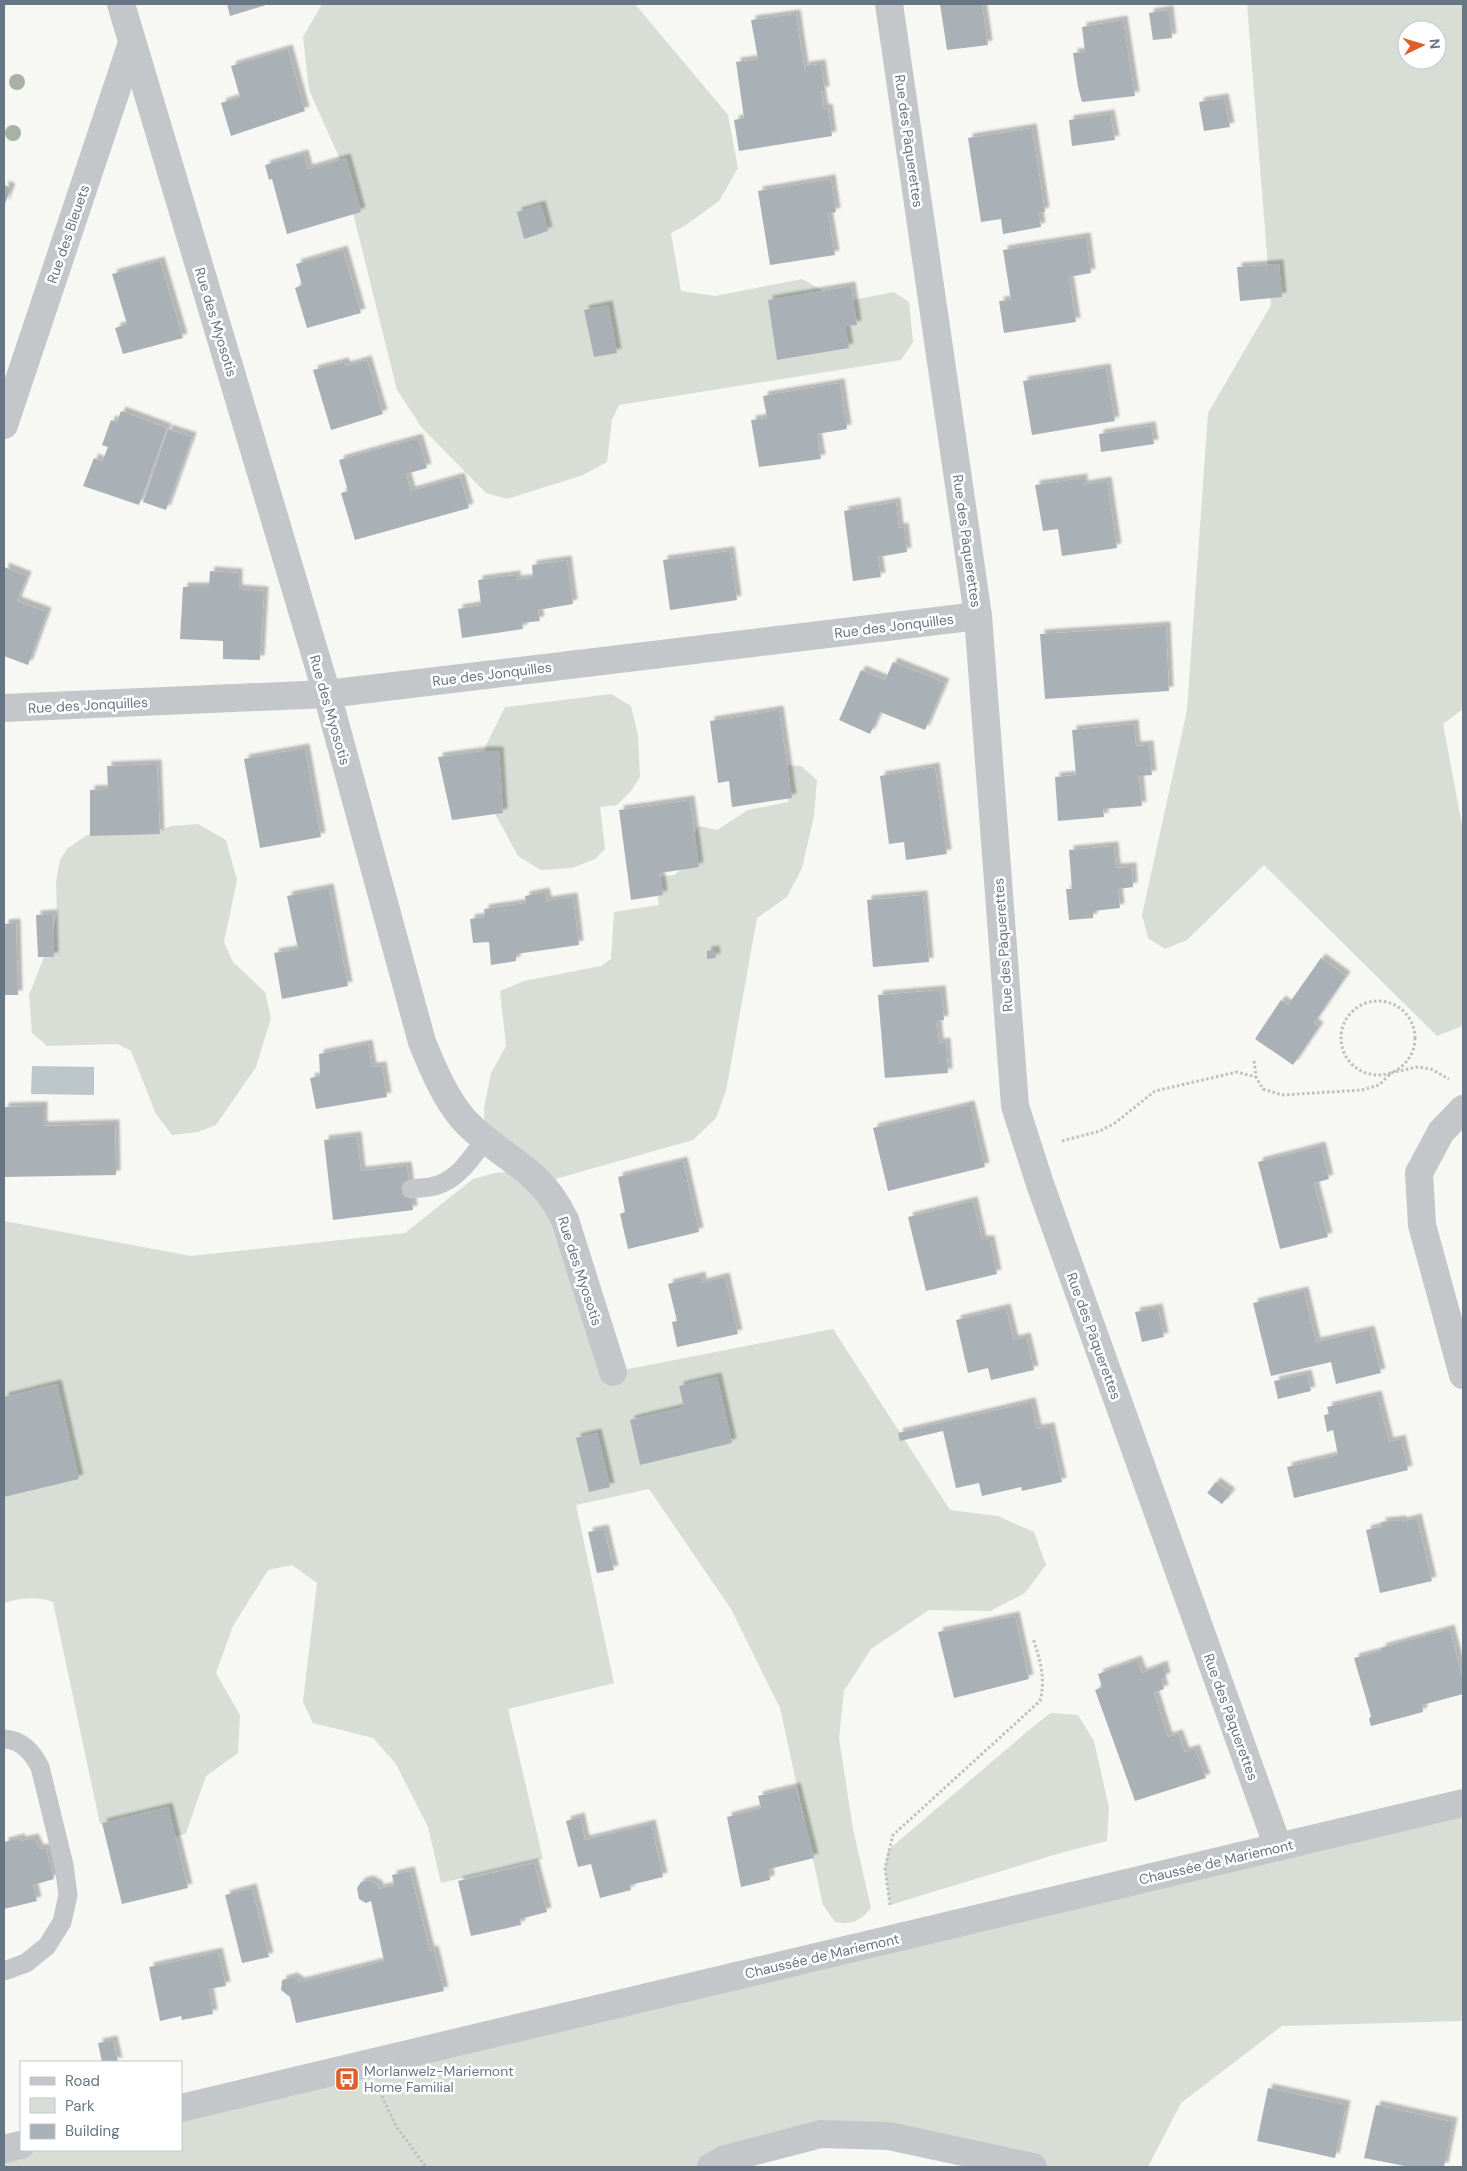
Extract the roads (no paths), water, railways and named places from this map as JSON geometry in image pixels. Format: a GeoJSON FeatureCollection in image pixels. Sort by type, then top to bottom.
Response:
{"type":"FeatureCollection","features":[{"type":"Feature","properties":{"kind":"street","name":"Rue des Myosotis"},"geometry":{"type":"LineString","coordinates":[[121,4],[327,694],[422,1042],[431,1065],[452,1103],[464,1120],[485,1140],[531,1174],[549,1193],[558,1206],[565,1220],[613,1372]]}},
{"type":"Feature","properties":{"kind":"street","name":"Rue des Pâquerettes"},"geometry":{"type":"LineString","coordinates":[[889,4],[978,616],[1015,1106],[1028,1148],[1278,1847]]}},
{"type":"Feature","properties":{"kind":"street","name":"Rue des Bleuets"},"geometry":{"type":"LineString","coordinates":[[4,425],[132,43]]}},
{"type":"Feature","properties":{"kind":"street","name":"Rue des Jonquilles"},"geometry":{"type":"LineString","coordinates":[[4,708],[327,694],[978,616]]}},
{"type":"Feature","properties":{"kind":"street"},"geometry":{"type":"LineString","coordinates":[[1463,1109],[1441,1132],[1419,1173],[1422,1224],[1463,1375]]}},
{"type":"Feature","properties":{"kind":"street","name":"Chaussée de Mariemont"},"geometry":{"type":"LineString","coordinates":[[182,2108],[1463,1803]]}},
{"type":"Feature","properties":{"kind":"street"},"geometry":{"type":"LineString","coordinates":[[711,2167],[726,2159],[821,2134],[889,2136],[1033,2167]]}},
{"type":"Feature","properties":{"kind":"street"},"geometry":{"type":"LineString","coordinates":[[4,2150],[20,2146]]}},
{"type":"Feature","properties":{"kind":"lane"},"geometry":{"type":"LineString","coordinates":[[411,1189],[438,1185],[451,1178],[460,1171],[485,1140]]}},
{"type":"Feature","properties":{"kind":"lane"},"geometry":{"type":"LineString","coordinates":[[4,1739],[10,1739],[26,1747],[33,1754],[40,1767],[64,1865],[68,1895],[62,1922],[47,1946],[26,1962],[4,1971]]}},
{"type":"Feature","properties":{"kind":"place","name":"Morlanwelz-Mariemont Home Familial"},"geometry":{"type":"Point","coordinates":[347,2079]}}]}
